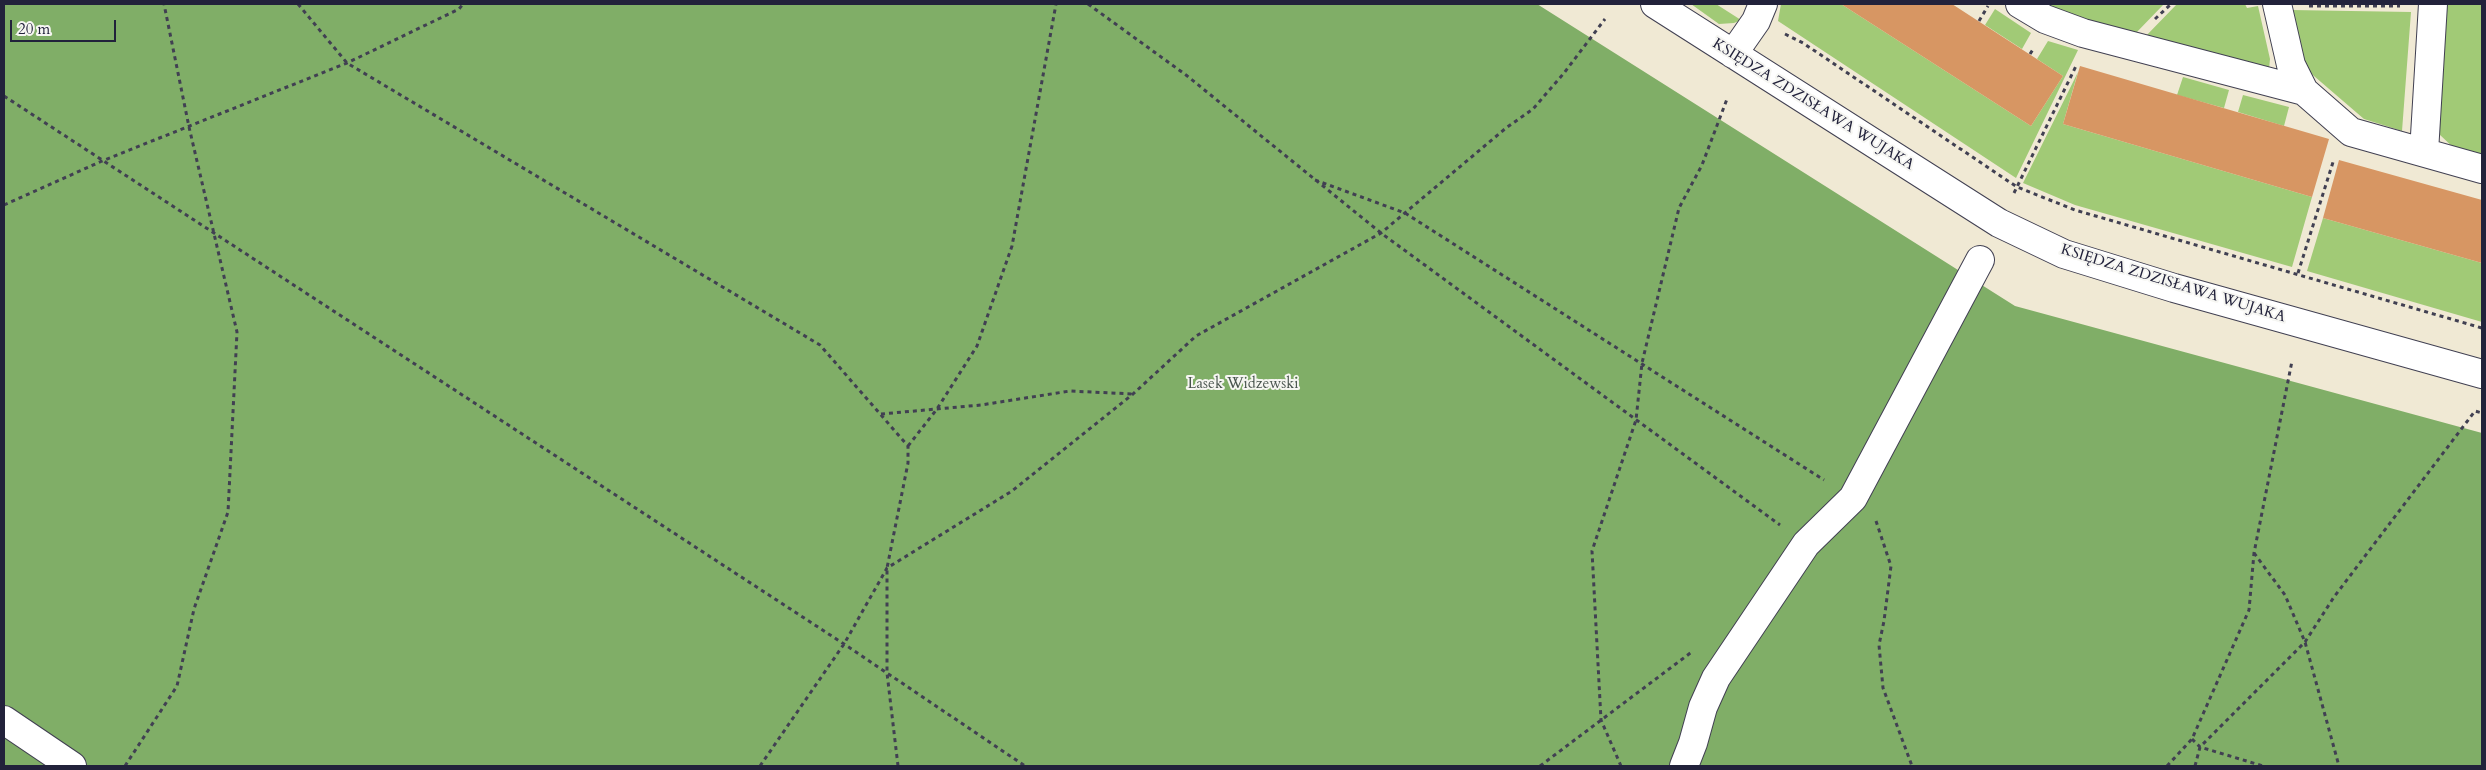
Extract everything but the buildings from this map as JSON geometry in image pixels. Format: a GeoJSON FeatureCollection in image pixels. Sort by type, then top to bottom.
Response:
{"type":"FeatureCollection","features":[{"type":"Feature","properties":{"kind":"street","name":"KSIĘDZA ZDZISŁAWA WUJAKA"},"geometry":{"type":"LineString","coordinates":[[1655,4],[1999,223],[2064,254],[2174,288],[2482,374]]}},
{"type":"Feature","properties":{"kind":"street"},"geometry":{"type":"LineString","coordinates":[[2020,4],[2045,19],[2083,33],[2304,91]]}},
{"type":"Feature","properties":{"kind":"street"},"geometry":{"type":"LineString","coordinates":[[2424,152],[2433,4]]}},
{"type":"Feature","properties":{"kind":"street"},"geometry":{"type":"LineString","coordinates":[[2277,5],[2291,65],[2304,91],[2351,132],[2482,169]]}},
{"type":"Feature","properties":{"kind":"street"},"geometry":{"type":"LineString","coordinates":[[1732,54],[1760,13]]}},
{"type":"Feature","properties":{"kind":"street"},"geometry":{"type":"LineString","coordinates":[[1684,766],[1693,744],[1703,707],[1716,678],[1806,544],[1853,498],[1980,260]]}},
{"type":"Feature","properties":{"kind":"street"},"geometry":{"type":"LineString","coordinates":[[4,720],[72,766]]}},
{"type":"Feature","properties":{"kind":"path"},"geometry":{"type":"LineString","coordinates":[[125,766],[178,686],[194,609],[228,512],[236,332],[189,127],[164,4]]}},
{"type":"Feature","properties":{"kind":"path"},"geometry":{"type":"LineString","coordinates":[[298,4],[346,63],[820,345],[908,446]]}},
{"type":"Feature","properties":{"kind":"path"},"geometry":{"type":"LineString","coordinates":[[4,206],[102,161],[346,63],[459,10],[463,4]]}},
{"type":"Feature","properties":{"kind":"path"},"geometry":{"type":"LineString","coordinates":[[898,766],[887,673],[887,568],[908,463],[908,446],[937,409],[977,346],[1012,246],[1056,4]]}},
{"type":"Feature","properties":{"kind":"path"},"geometry":{"type":"LineString","coordinates":[[1088,4],[1186,75],[1381,234],[1806,544]]}},
{"type":"Feature","properties":{"kind":"path"},"geometry":{"type":"LineString","coordinates":[[1979,21],[1989,4]]}},
{"type":"Feature","properties":{"kind":"path"},"geometry":{"type":"LineString","coordinates":[[2277,5],[2406,6]]}},
{"type":"Feature","properties":{"kind":"path"},"geometry":{"type":"LineString","coordinates":[[1760,13],[2017,187],[2076,210],[2482,328]]}},
{"type":"Feature","properties":{"kind":"path"},"geometry":{"type":"LineString","coordinates":[[760,766],[844,644],[887,568],[1012,490],[1133,394],[1196,336],[1381,234],[1506,128],[1533,109],[1564,73],[1604,19]]}},
{"type":"Feature","properties":{"kind":"path"},"geometry":{"type":"LineString","coordinates":[[1999,223],[2078,62]]}},
{"type":"Feature","properties":{"kind":"path"},"geometry":{"type":"LineString","coordinates":[[4,96],[844,644],[1025,766]]}},
{"type":"Feature","properties":{"kind":"path"},"geometry":{"type":"LineString","coordinates":[[1621,766],[1601,720],[1592,551],[1636,420],[1642,364],[1679,208],[1702,165],[1727,99]]}},
{"type":"Feature","properties":{"kind":"path"},"geometry":{"type":"LineString","coordinates":[[2298,273],[2336,152],[2351,132]]}},
{"type":"Feature","properties":{"kind":"path"},"geometry":{"type":"LineString","coordinates":[[1315,180],[1405,213],[1853,498],[1877,522],[1891,566],[1884,621],[1878,645],[1882,688],[1912,766]]}},
{"type":"Feature","properties":{"kind":"path"},"geometry":{"type":"LineString","coordinates":[[2167,766],[2192,739],[2249,610],[2254,553],[2292,361]]}},
{"type":"Feature","properties":{"kind":"path"},"geometry":{"type":"LineString","coordinates":[[880,414],[937,409],[1070,391],[1133,394]]}},
{"type":"Feature","properties":{"kind":"path"},"geometry":{"type":"LineString","coordinates":[[2195,766],[2200,747],[2306,642],[2334,598],[2475,411],[2482,413]]}},
{"type":"Feature","properties":{"kind":"path"},"geometry":{"type":"LineString","coordinates":[[2254,553],[2284,595],[2306,642],[2339,766]]}},
{"type":"Feature","properties":{"kind":"path"},"geometry":{"type":"LineString","coordinates":[[1540,766],[1697,648]]}},
{"type":"Feature","properties":{"kind":"path"},"geometry":{"type":"LineString","coordinates":[[2192,739],[2200,747],[2263,766]]}},
{"type":"Feature","properties":{"kind":"green space","name":"Lasek Widzewski"},"geometry":{"type":"Polygon","coordinates":[[[4,4],[1537,4],[2015,306],[2482,433],[2482,766],[4,766],[4,4]]]}},
{"type":"Feature","properties":{"kind":"green space"},"geometry":{"type":"Polygon","coordinates":[[[1691,4],[1716,4],[1741,20],[1734,23],[1719,24],[1691,4]]]}},
{"type":"Feature","properties":{"kind":"green space"},"geometry":{"type":"Polygon","coordinates":[[[1781,4],[1841,4],[2031,126],[2063,76],[2037,59],[2048,41],[2078,50],[2016,178],[1778,21],[1781,4]]]}},
{"type":"Feature","properties":{"kind":"green space"},"geometry":{"type":"Polygon","coordinates":[[[2041,4],[2164,4],[2135,34],[2066,15],[2041,4]]]}},
{"type":"Feature","properties":{"kind":"green space"},"geometry":{"type":"Polygon","coordinates":[[[2177,4],[2245,4],[2247,8],[2258,6],[2270,59],[2269,69],[2144,38],[2177,4]]]}},
{"type":"Feature","properties":{"kind":"green space"},"geometry":{"type":"Polygon","coordinates":[[[2443,4],[2482,4],[2482,158],[2457,151],[2439,134],[2434,111],[2443,4]]]}},
{"type":"Feature","properties":{"kind":"green space"},"geometry":{"type":"Polygon","coordinates":[[[1995,9],[2031,33],[2022,49],[1985,25],[1995,9]]]}},
{"type":"Feature","properties":{"kind":"green space"},"geometry":{"type":"Polygon","coordinates":[[[2291,10],[2411,12],[2402,131],[2364,119],[2307,70],[2291,10]]]}},
{"type":"Feature","properties":{"kind":"green space"},"geometry":{"type":"Polygon","coordinates":[[[2078,72],[2063,124],[2312,197],[2292,267],[2075,205],[2023,183],[2078,72]]]}},
{"type":"Feature","properties":{"kind":"green space"},"geometry":{"type":"Polygon","coordinates":[[[2183,77],[2229,90],[2224,108],[2177,95],[2183,77]]]}},
{"type":"Feature","properties":{"kind":"green space"},"geometry":{"type":"Polygon","coordinates":[[[2243,95],[2289,107],[2284,126],[2238,112],[2243,95]]]}},
{"type":"Feature","properties":{"kind":"green space"},"geometry":{"type":"Polygon","coordinates":[[[2323,218],[2482,263],[2482,322],[2307,271],[2323,218]]]}}]}
